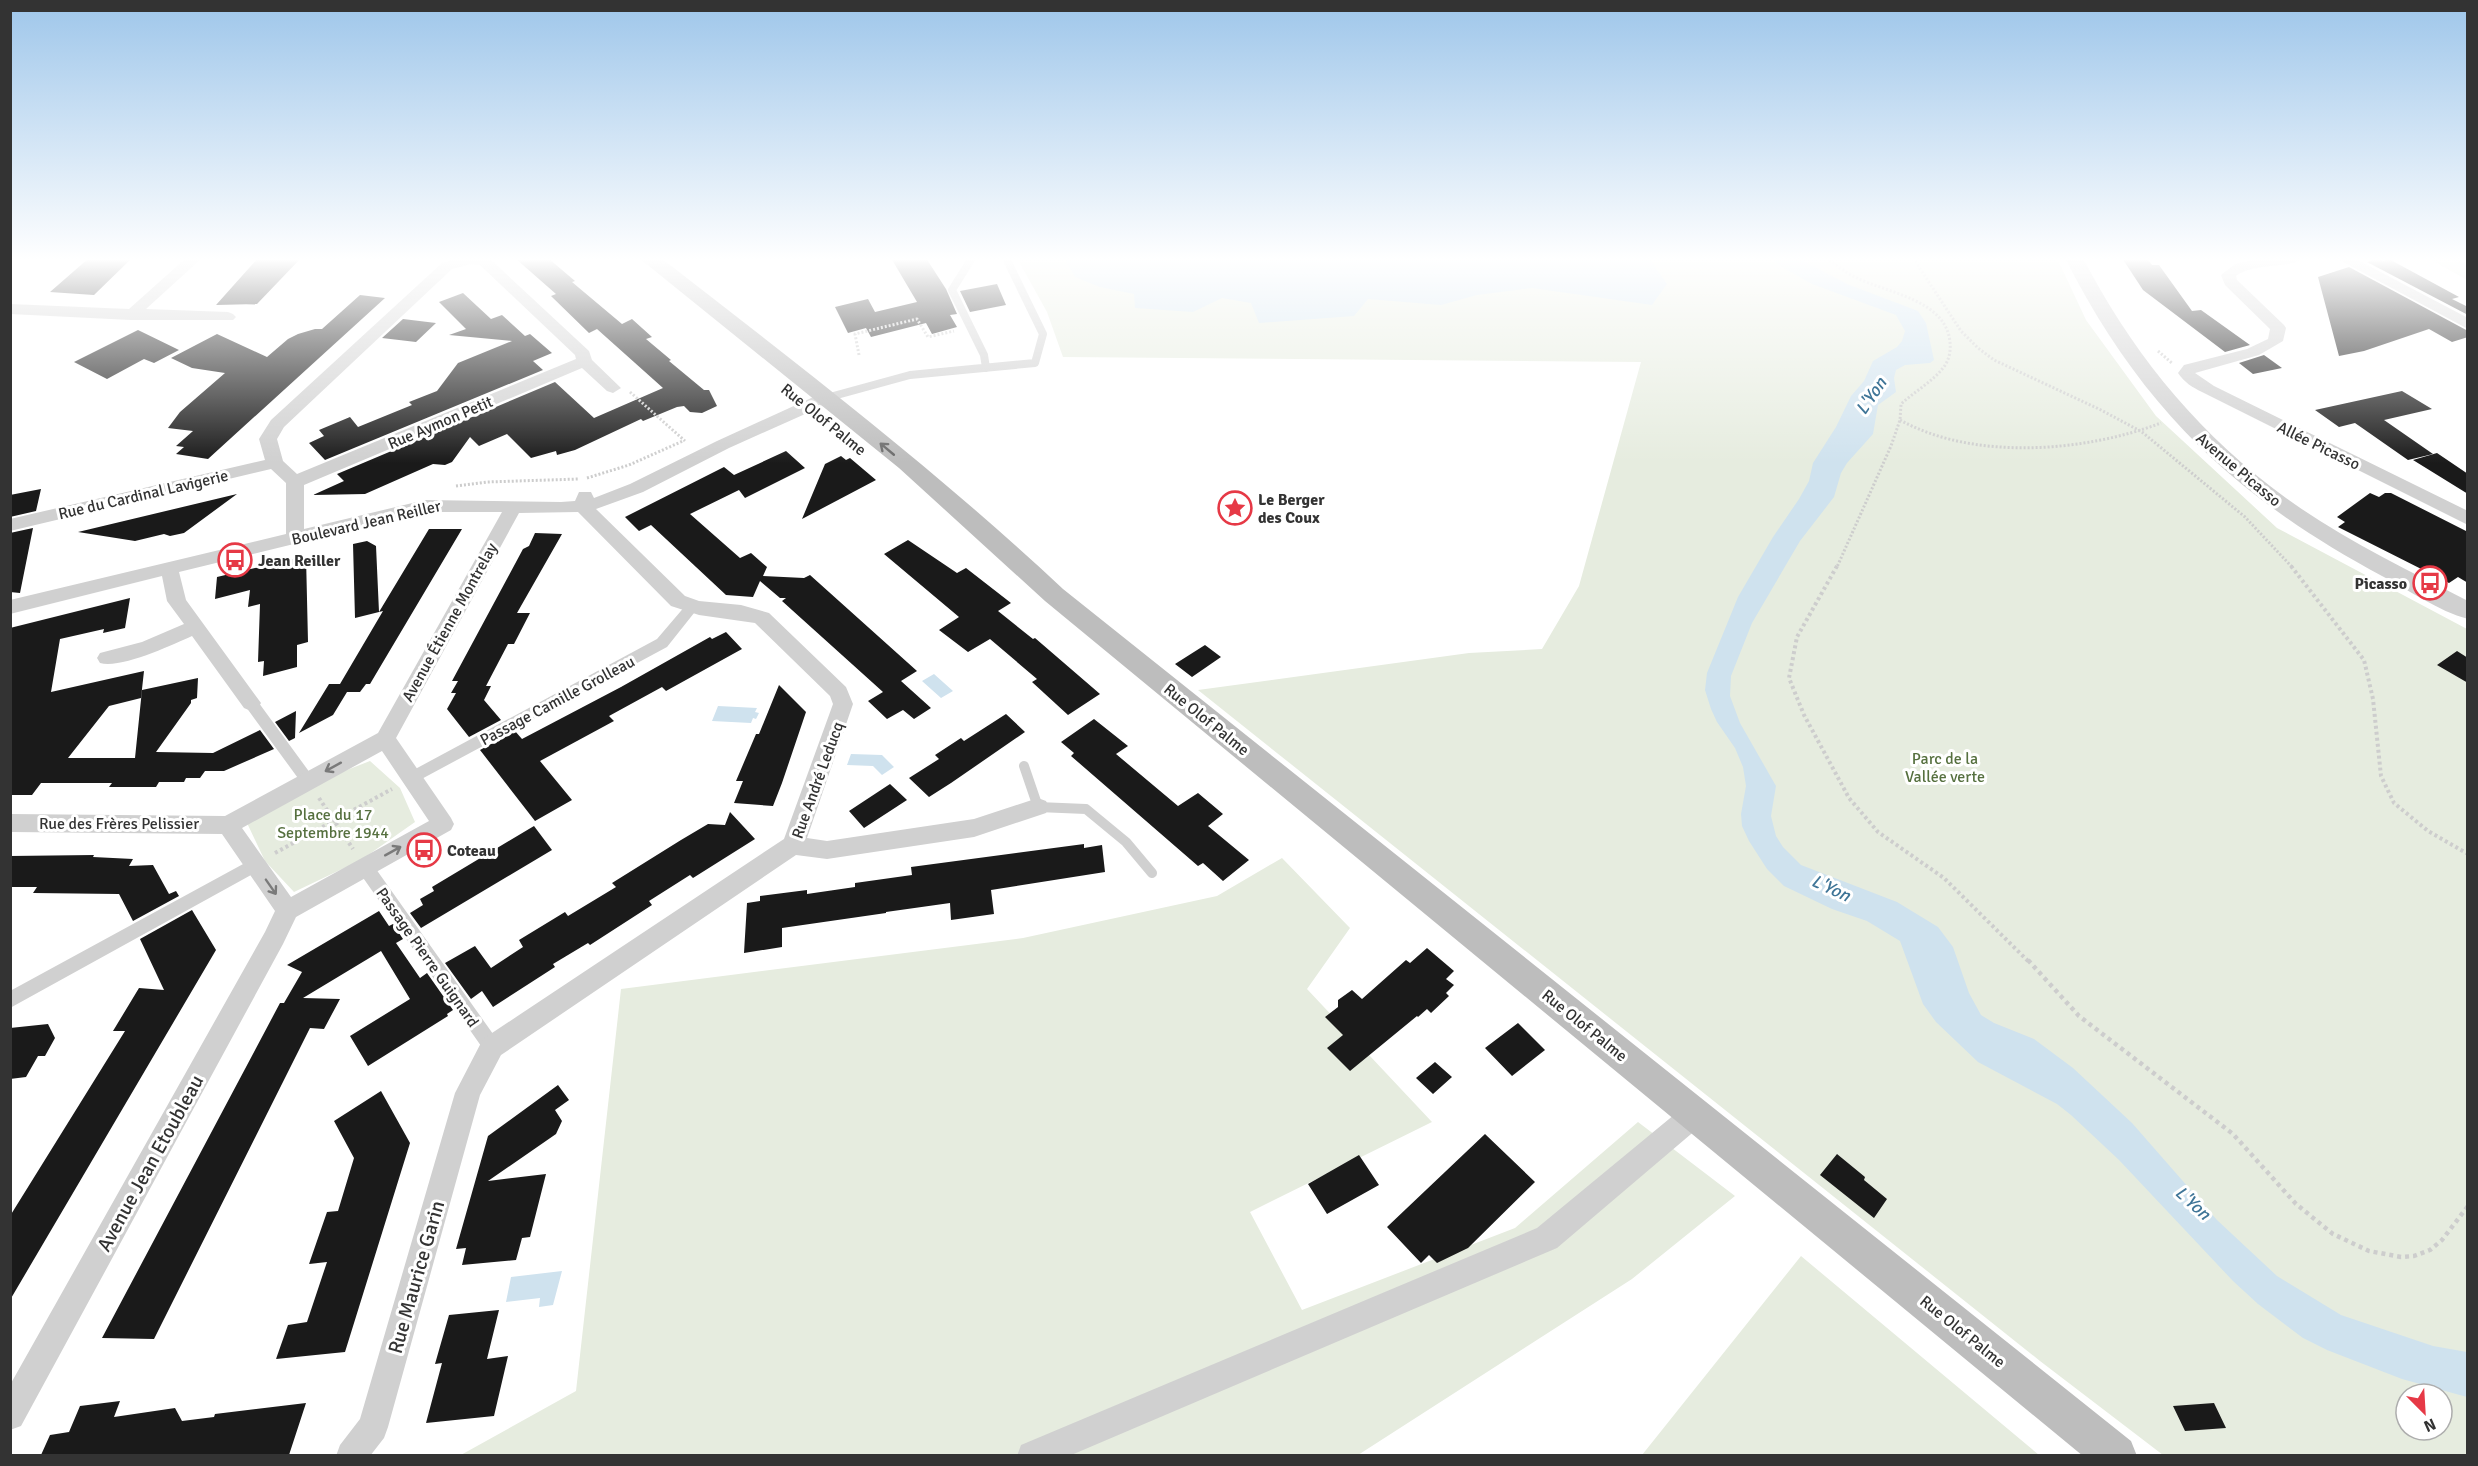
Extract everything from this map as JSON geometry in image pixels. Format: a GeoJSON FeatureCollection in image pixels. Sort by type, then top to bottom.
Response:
{"type":"FeatureCollection","features":[{"type":"Feature","properties":{"kind":"main road","name":"Rue Olof Palme"},"geometry":{"type":"LineString","coordinates":[[717,326],[1005,547],[1054,595],[2116,1455]]}},
{"type":"Feature","properties":{"kind":"main road","name":"Rue Olof Palme"},"geometry":{"type":"LineString","coordinates":[[728,326],[816,402]]}},
{"type":"Feature","properties":{"kind":"street"},"geometry":{"type":"LineString","coordinates":[[295,537],[295,482],[275,463],[268,439],[277,424],[382,326]]}},
{"type":"Feature","properties":{"kind":"street"},"geometry":{"type":"LineString","coordinates":[[554,326],[583,354],[584,361],[613,387]]}},
{"type":"Feature","properties":{"kind":"street","name":"Avenue Picasso"},"geometry":{"type":"LineString","coordinates":[[2114,326],[2127,348],[2178,415],[2238,472],[2296,516],[2352,549],[2468,611]]}},
{"type":"Feature","properties":{"kind":"street","name":"Allée Picasso"},"geometry":{"type":"LineString","coordinates":[[2276,326],[2275,341],[2262,349],[2197,365],[2186,373],[2193,381],[2464,514]]}},
{"type":"Feature","properties":{"kind":"street","name":"Rue Aymon Petit"},"geometry":{"type":"LineString","coordinates":[[295,482],[584,361]]}},
{"type":"Feature","properties":{"kind":"street","name":"Boulevard Jean Reiller"},"geometry":{"type":"LineString","coordinates":[[10,607],[425,506],[449,503],[541,509],[634,491],[663,474],[816,402]]}},
{"type":"Feature","properties":{"kind":"street","name":"Rue du Cardinal Lavigerie"},"geometry":{"type":"LineString","coordinates":[[10,525],[275,463]]}},
{"type":"Feature","properties":{"kind":"street"},"geometry":{"type":"LineString","coordinates":[[584,501],[678,601],[692,608]]}},
{"type":"Feature","properties":{"kind":"street","name":"Avenue Étienne Montrelay"},"geometry":{"type":"LineString","coordinates":[[385,739],[514,506]]}},
{"type":"Feature","properties":{"kind":"street"},"geometry":{"type":"LineString","coordinates":[[169,568],[177,601],[308,781]]}},
{"type":"Feature","properties":{"kind":"street","name":"Passage Camille Grolleau"},"geometry":{"type":"LineString","coordinates":[[411,778],[662,643],[692,608]]}},
{"type":"Feature","properties":{"kind":"street","name":"Rue André Leducq"},"geometry":{"type":"LineString","coordinates":[[492,1047],[793,845],[843,704],[839,692],[762,618],[749,612],[692,608]]}},
{"type":"Feature","properties":{"kind":"street"},"geometry":{"type":"LineString","coordinates":[[107,658],[147,648],[196,627]]}},
{"type":"Feature","properties":{"kind":"street"},"geometry":{"type":"LineString","coordinates":[[385,739],[411,778],[443,824],[287,910],[228,825],[385,739]]}},
{"type":"Feature","properties":{"kind":"street"},"geometry":{"type":"LineString","coordinates":[[793,845],[827,850],[974,828],[1038,807]]}},
{"type":"Feature","properties":{"kind":"street","name":"Rue des Frères Pelissier"},"geometry":{"type":"LineString","coordinates":[[10,823],[228,825]]}},
{"type":"Feature","properties":{"kind":"street"},"geometry":{"type":"LineString","coordinates":[[10,1000],[256,864]]}},
{"type":"Feature","properties":{"kind":"street","name":"Passage Pierre Guignard"},"geometry":{"type":"LineString","coordinates":[[365,867],[492,1047]]}},
{"type":"Feature","properties":{"kind":"street","name":"Avenue Jean Etoubleau"},"geometry":{"type":"LineString","coordinates":[[10,1415],[264,957],[287,910]]}},
{"type":"Feature","properties":{"kind":"street","name":"Rue Maurice Garin"},"geometry":{"type":"LineString","coordinates":[[351,1455],[373,1427],[468,1093],[492,1047]]}},
{"type":"Feature","properties":{"kind":"street"},"geometry":{"type":"LineString","coordinates":[[1032,1455],[1547,1238],[1695,1113]]}},
{"type":"Feature","properties":{"kind":"lane"},"geometry":{"type":"LineString","coordinates":[[816,402],[878,382],[910,375],[1035,363],[1043,334],[1039,326]]}},
{"type":"Feature","properties":{"kind":"lane"},"geometry":{"type":"LineString","coordinates":[[970,327],[984,355],[986,368]]}},
{"type":"Feature","properties":{"kind":"lane"},"geometry":{"type":"LineString","coordinates":[[1024,766],[1038,807],[1086,809],[1126,842],[1152,873]]}},
{"type":"Feature","properties":{"kind":"path"},"geometry":{"type":"LineString","coordinates":[[859,355],[855,334],[886,326]]}},
{"type":"Feature","properties":{"kind":"path"},"geometry":{"type":"LineString","coordinates":[[922,326],[928,337],[970,327]]}},
{"type":"Feature","properties":{"kind":"path"},"geometry":{"type":"LineString","coordinates":[[1945,326],[1952,339],[1949,357],[1943,367],[1901,404],[1900,420],[1832,579],[1797,637],[1789,678],[1804,714],[1849,798],[1878,832],[1944,878],[2009,940],[2079,1016],[2233,1134],[2296,1204],[2334,1234],[2368,1251],[2401,1257],[2414,1256],[2430,1250],[2442,1240],[2468,1206]]}},
{"type":"Feature","properties":{"kind":"path"},"geometry":{"type":"LineString","coordinates":[[1957,326],[1978,348],[1994,360],[2101,410],[2142,432],[2245,517],[2282,555],[2316,595],[2364,660],[2373,699],[2381,776],[2394,803],[2428,831],[2468,854]]}},
{"type":"Feature","properties":{"kind":"path"},"geometry":{"type":"LineString","coordinates":[[613,387],[623,386],[702,455]]}},
{"type":"Feature","properties":{"kind":"path"},"geometry":{"type":"LineString","coordinates":[[1900,420],[1951,441],[1990,446],[2110,440],[2142,432],[2178,415]]}},
{"type":"Feature","properties":{"kind":"path"},"geometry":{"type":"LineString","coordinates":[[256,864],[411,778]]}},
{"type":"Feature","properties":{"kind":"path"},"geometry":{"type":"LineString","coordinates":[[308,781],[365,867]]}},
{"type":"Feature","properties":{"kind":"green space","name":"Parc de la Vallée verte"},"geometry":{"type":"Polygon","coordinates":[[[1052,326],[2091,326],[2156,416],[2277,528],[2467,629],[2467,1455],[2163,1455],[2040,1361],[1198,690],[1469,653],[1542,649],[1579,586],[1641,362],[1063,357],[1052,326]]]}},
{"type":"Feature","properties":{"kind":"green space","name":"Place du 17 Septembre 1944"},"geometry":{"type":"Polygon","coordinates":[[[370,761],[400,788],[415,822],[361,860],[294,892],[265,861],[247,823],[311,784],[370,761]]]}},
{"type":"Feature","properties":{"kind":"green space"},"geometry":{"type":"Polygon","coordinates":[[[1282,858],[1350,928],[1307,989],[1432,1122],[1250,1212],[1302,1310],[1515,1228],[1638,1122],[1735,1196],[1632,1279],[1358,1455],[459,1456],[576,1391],[621,989],[1023,938],[1217,896],[1282,858]]]}},
{"type":"Feature","properties":{"kind":"green space"},"geometry":{"type":"Polygon","coordinates":[[[1801,1256],[2039,1455],[1642,1455],[1801,1256]]]}},
{"type":"Feature","properties":{"kind":"water","name":"L'Yon"},"geometry":{"type":"Polygon","coordinates":[[[1902,326],[1927,326],[1934,360],[1930,363],[1905,365],[1896,370],[1894,378],[1896,392],[1878,405],[1873,434],[1847,463],[1841,473],[1834,497],[1800,541],[1752,623],[1731,676],[1730,696],[1740,723],[1776,786],[1771,816],[1776,836],[1783,847],[1801,865],[1897,902],[1938,927],[1953,947],[1969,993],[1981,1015],[1994,1023],[2034,1039],[2073,1068],[2132,1123],[2217,1220],[2277,1276],[2341,1315],[2433,1346],[2467,1352],[2467,1397],[2454,1393],[2454,1382],[2413,1382],[2327,1350],[2303,1338],[2258,1304],[2233,1281],[2119,1160],[2071,1115],[2057,1104],[1978,1062],[1936,1022],[1923,1004],[1900,941],[1867,921],[1832,909],[1784,886],[1767,869],[1749,841],[1742,826],[1741,814],[1746,786],[1743,767],[1735,748],[1711,709],[1705,690],[1707,673],[1738,597],[1773,537],[1799,499],[1809,481],[1813,463],[1836,427],[1851,396],[1864,381],[1873,361],[1897,347],[1905,331],[1902,326]]]}},
{"type":"Feature","properties":{"kind":"water"},"geometry":{"type":"Polygon","coordinates":[[[934,674],[953,691],[941,698],[922,681],[934,674]]]}},
{"type":"Feature","properties":{"kind":"water"},"geometry":{"type":"Polygon","coordinates":[[[718,706],[757,708],[755,712],[759,713],[751,723],[712,721],[718,706]]]}},
{"type":"Feature","properties":{"kind":"water"},"geometry":{"type":"Polygon","coordinates":[[[851,754],[882,755],[894,767],[882,775],[873,766],[847,765],[851,754]]]}},
{"type":"Feature","properties":{"kind":"water"},"geometry":{"type":"Polygon","coordinates":[[[562,1271],[553,1305],[539,1307],[540,1298],[506,1302],[511,1277],[562,1271]]]}},
{"type":"Feature","properties":{"kind":"building"},"geometry":{"type":"Polygon","coordinates":[[[325,326],[354,326],[208,459],[176,454],[184,447],[176,446],[193,431],[168,428],[180,412],[225,373],[192,368],[171,358],[217,334],[267,357],[288,339],[315,329],[325,326]]]}},
{"type":"Feature","properties":{"kind":"building"},"geometry":{"type":"Polygon","coordinates":[[[395,326],[432,326],[416,342],[382,338],[395,326]]]}},
{"type":"Feature","properties":{"kind":"building"},"geometry":{"type":"Polygon","coordinates":[[[463,326],[515,326],[525,336],[530,334],[552,353],[533,361],[543,370],[325,460],[309,443],[324,436],[319,430],[350,417],[358,427],[412,405],[409,402],[437,391],[458,363],[512,341],[449,335],[466,329],[463,326]]]}},
{"type":"Feature","properties":{"kind":"building"},"geometry":{"type":"Polygon","coordinates":[[[582,326],[640,326],[652,337],[646,339],[671,360],[669,361],[704,390],[709,390],[717,406],[702,413],[690,412],[684,406],[677,407],[643,421],[641,419],[575,450],[557,455],[556,451],[531,458],[507,434],[479,446],[470,437],[452,462],[445,465],[433,464],[365,494],[313,495],[344,481],[337,474],[555,382],[594,418],[663,388],[597,329],[589,333],[582,326]]]}},
{"type":"Feature","properties":{"kind":"building"},"geometry":{"type":"Polygon","coordinates":[[[845,326],[913,326],[871,337],[866,328],[848,333],[845,326]]]}},
{"type":"Feature","properties":{"kind":"building"},"geometry":{"type":"Polygon","coordinates":[[[928,326],[957,327],[932,334],[928,326]]]}},
{"type":"Feature","properties":{"kind":"building"},"geometry":{"type":"Polygon","coordinates":[[[2191,326],[2224,326],[2250,345],[2225,352],[2191,326]]]}},
{"type":"Feature","properties":{"kind":"building"},"geometry":{"type":"Polygon","coordinates":[[[2331,326],[2459,326],[2468,331],[2468,337],[2452,342],[2429,329],[2364,351],[2339,356],[2331,326]]]}},
{"type":"Feature","properties":{"kind":"building"},"geometry":{"type":"Polygon","coordinates":[[[138,330],[179,350],[154,363],[144,359],[107,379],[74,362],[138,330]]]}},
{"type":"Feature","properties":{"kind":"building"},"geometry":{"type":"Polygon","coordinates":[[[2264,355],[2282,368],[2253,374],[2239,363],[2264,355]]]}},
{"type":"Feature","properties":{"kind":"building"},"geometry":{"type":"Polygon","coordinates":[[[2402,391],[2432,409],[2384,420],[2433,454],[2408,460],[2355,423],[2339,427],[2315,410],[2402,391]]]}},
{"type":"Feature","properties":{"kind":"building"},"geometry":{"type":"Polygon","coordinates":[[[786,451],[805,468],[745,498],[739,490],[690,514],[740,558],[751,553],[767,567],[763,576],[804,578],[810,575],[917,671],[901,681],[931,708],[914,719],[903,710],[887,719],[868,701],[883,692],[782,601],[786,598],[780,598],[760,581],[753,597],[726,595],[651,525],[639,531],[625,517],[724,467],[734,475],[786,451]]]}},
{"type":"Feature","properties":{"kind":"building"},"geometry":{"type":"Polygon","coordinates":[[[2437,453],[2468,474],[2468,494],[2413,460],[2437,453]]]}},
{"type":"Feature","properties":{"kind":"building"},"geometry":{"type":"Polygon","coordinates":[[[841,456],[846,460],[850,458],[876,480],[802,519],[825,464],[841,456]]]}},
{"type":"Feature","properties":{"kind":"building"},"geometry":{"type":"Polygon","coordinates":[[[41,489],[36,511],[10,517],[10,495],[41,489]]]}},
{"type":"Feature","properties":{"kind":"building"},"geometry":{"type":"Polygon","coordinates":[[[2370,493],[2379,497],[2385,493],[2391,493],[2468,532],[2468,583],[2458,577],[2449,583],[2338,527],[2345,522],[2337,517],[2370,493]]]}},
{"type":"Feature","properties":{"kind":"building"},"geometry":{"type":"Polygon","coordinates":[[[237,494],[184,533],[170,536],[164,534],[135,541],[78,532],[237,494]]]}},
{"type":"Feature","properties":{"kind":"building"},"geometry":{"type":"Polygon","coordinates":[[[33,528],[20,593],[10,592],[10,533],[33,528]]]}},
{"type":"Feature","properties":{"kind":"building"},"geometry":{"type":"Polygon","coordinates":[[[429,529],[462,529],[370,684],[366,684],[360,692],[347,692],[333,715],[299,733],[329,684],[340,684],[383,611],[379,612],[429,529]]]}},
{"type":"Feature","properties":{"kind":"building"},"geometry":{"type":"Polygon","coordinates":[[[535,533],[562,534],[517,613],[530,613],[514,644],[508,644],[486,686],[491,686],[484,700],[501,720],[469,737],[447,709],[456,693],[451,693],[458,681],[452,681],[523,549],[529,546],[535,533]]]}},
{"type":"Feature","properties":{"kind":"building"},"geometry":{"type":"Polygon","coordinates":[[[908,540],[957,573],[966,568],[1011,603],[998,611],[1033,639],[1035,638],[1100,694],[1068,715],[1032,682],[1037,679],[990,639],[968,652],[939,630],[959,617],[884,554],[908,540]]]}},
{"type":"Feature","properties":{"kind":"building"},"geometry":{"type":"Polygon","coordinates":[[[367,541],[376,546],[379,612],[355,618],[353,544],[367,541]]]}},
{"type":"Feature","properties":{"kind":"building"},"geometry":{"type":"Polygon","coordinates":[[[306,556],[308,642],[297,645],[297,667],[263,676],[264,661],[258,662],[260,604],[248,607],[250,590],[215,599],[217,577],[306,556]]]}},
{"type":"Feature","properties":{"kind":"building"},"geometry":{"type":"Polygon","coordinates":[[[130,598],[125,628],[103,633],[104,629],[60,639],[51,692],[144,671],[141,698],[109,706],[68,758],[135,758],[142,690],[198,678],[197,698],[191,700],[156,752],[213,753],[260,730],[274,749],[224,771],[205,771],[200,778],[186,778],[184,782],[159,782],[156,787],[109,787],[112,783],[41,783],[32,795],[10,795],[10,628],[130,598]]]}},
{"type":"Feature","properties":{"kind":"building"},"geometry":{"type":"Polygon","coordinates":[[[726,632],[742,649],[666,691],[662,687],[609,716],[614,721],[540,761],[572,800],[535,821],[480,750],[515,731],[522,739],[710,637],[712,639],[726,632]]]}},
{"type":"Feature","properties":{"kind":"building"},"geometry":{"type":"Polygon","coordinates":[[[1205,645],[1221,657],[1192,677],[1175,664],[1205,645]]]}},
{"type":"Feature","properties":{"kind":"building"},"geometry":{"type":"Polygon","coordinates":[[[2457,651],[2468,658],[2468,683],[2437,665],[2457,651]]]}},
{"type":"Feature","properties":{"kind":"building"},"geometry":{"type":"Polygon","coordinates":[[[779,685],[806,712],[782,783],[773,806],[734,803],[743,781],[736,781],[779,685]]]}},
{"type":"Feature","properties":{"kind":"building"},"geometry":{"type":"Polygon","coordinates":[[[296,711],[295,738],[289,741],[275,722],[296,711]]]}},
{"type":"Feature","properties":{"kind":"building"},"geometry":{"type":"Polygon","coordinates":[[[1006,714],[1025,732],[951,783],[929,797],[909,778],[939,759],[935,755],[961,738],[964,741],[1006,714]]]}},
{"type":"Feature","properties":{"kind":"building"},"geometry":{"type":"Polygon","coordinates":[[[1094,719],[1128,746],[1116,754],[1178,806],[1198,793],[1223,814],[1208,826],[1249,860],[1223,881],[1203,863],[1198,866],[1071,756],[1074,753],[1061,742],[1094,719]]]}},
{"type":"Feature","properties":{"kind":"building"},"geometry":{"type":"Polygon","coordinates":[[[890,784],[907,800],[864,828],[849,811],[890,784]]]}},
{"type":"Feature","properties":{"kind":"building"},"geometry":{"type":"Polygon","coordinates":[[[730,812],[755,839],[693,878],[690,875],[649,901],[652,905],[590,945],[588,943],[553,964],[555,967],[493,1007],[482,991],[471,999],[445,963],[475,946],[491,968],[523,947],[519,940],[565,912],[568,916],[616,887],[612,883],[681,840],[708,824],[725,825],[730,812]]]}},
{"type":"Feature","properties":{"kind":"building"},"geometry":{"type":"Polygon","coordinates":[[[534,826],[552,850],[421,928],[410,913],[423,905],[420,899],[434,891],[432,887],[534,826]]]}},
{"type":"Feature","properties":{"kind":"building"},"geometry":{"type":"Polygon","coordinates":[[[1084,844],[1084,848],[1102,845],[1105,872],[991,890],[994,914],[951,920],[950,903],[782,928],[782,947],[744,953],[747,903],[760,901],[760,896],[807,890],[807,894],[855,887],[855,883],[912,875],[911,867],[1084,844]]]}},
{"type":"Feature","properties":{"kind":"building"},"geometry":{"type":"Polygon","coordinates":[[[94,855],[93,857],[133,859],[129,866],[153,865],[169,894],[176,891],[179,896],[133,921],[119,894],[33,893],[37,887],[10,887],[10,856],[94,855]]]}},
{"type":"Feature","properties":{"kind":"building"},"geometry":{"type":"Polygon","coordinates":[[[192,910],[216,950],[10,1300],[10,1216],[125,1031],[113,1031],[139,988],[164,990],[140,939],[192,910]]]}},
{"type":"Feature","properties":{"kind":"building"},"geometry":{"type":"Polygon","coordinates":[[[379,911],[389,926],[393,924],[403,939],[396,943],[420,978],[427,973],[453,1010],[447,1014],[448,1016],[368,1066],[350,1036],[410,999],[381,951],[303,998],[340,999],[324,1029],[310,1028],[154,1339],[102,1338],[280,1003],[284,1003],[302,972],[287,965],[379,911]]]}},
{"type":"Feature","properties":{"kind":"building"},"geometry":{"type":"Polygon","coordinates":[[[1427,948],[1454,971],[1446,979],[1454,985],[1446,993],[1449,996],[1431,1013],[1427,1009],[1417,1016],[1350,1071],[1327,1048],[1343,1035],[1325,1017],[1338,1007],[1338,1000],[1352,990],[1362,999],[1406,960],[1410,963],[1427,948]]]}},
{"type":"Feature","properties":{"kind":"building"},"geometry":{"type":"Polygon","coordinates":[[[1518,1023],[1545,1050],[1512,1076],[1485,1048],[1518,1023]]]}},
{"type":"Feature","properties":{"kind":"building"},"geometry":{"type":"Polygon","coordinates":[[[48,1024],[55,1038],[45,1056],[38,1056],[26,1077],[10,1079],[10,1028],[48,1024]]]}},
{"type":"Feature","properties":{"kind":"building"},"geometry":{"type":"Polygon","coordinates":[[[1435,1062],[1452,1077],[1433,1094],[1416,1078],[1435,1062]]]}},
{"type":"Feature","properties":{"kind":"building"},"geometry":{"type":"Polygon","coordinates":[[[558,1085],[569,1100],[555,1110],[562,1121],[556,1134],[488,1181],[546,1174],[530,1237],[522,1238],[516,1260],[462,1265],[466,1248],[456,1249],[488,1136],[558,1085]]]}},
{"type":"Feature","properties":{"kind":"building"},"geometry":{"type":"Polygon","coordinates":[[[381,1091],[410,1143],[345,1352],[276,1359],[288,1325],[307,1322],[327,1262],[309,1264],[327,1212],[338,1211],[354,1158],[334,1121],[381,1091]]]}},
{"type":"Feature","properties":{"kind":"building"},"geometry":{"type":"Polygon","coordinates":[[[1485,1134],[1535,1182],[1468,1248],[1437,1263],[1429,1255],[1421,1263],[1387,1227],[1485,1134]]]}},
{"type":"Feature","properties":{"kind":"building"},"geometry":{"type":"Polygon","coordinates":[[[1837,1154],[1887,1199],[1874,1218],[1820,1175],[1837,1154]]]}},
{"type":"Feature","properties":{"kind":"building"},"geometry":{"type":"Polygon","coordinates":[[[1359,1155],[1379,1185],[1327,1214],[1308,1184],[1359,1155]]]}},
{"type":"Feature","properties":{"kind":"building"},"geometry":{"type":"Polygon","coordinates":[[[499,1310],[487,1359],[508,1356],[494,1416],[426,1423],[442,1363],[435,1364],[449,1315],[499,1310]]]}},
{"type":"Feature","properties":{"kind":"building"},"geometry":{"type":"Polygon","coordinates":[[[120,1401],[114,1417],[175,1408],[182,1421],[214,1417],[215,1414],[306,1403],[289,1455],[41,1455],[50,1435],[69,1432],[80,1406],[120,1401]]]}},
{"type":"Feature","properties":{"kind":"building"},"geometry":{"type":"Polygon","coordinates":[[[2214,1403],[2226,1428],[2185,1431],[2173,1406],[2214,1403]]]}},
{"type":"Feature","properties":{"kind":"place","name":"Le Berger des Coux"},"geometry":{"type":"Point","coordinates":[1235,508]}},
{"type":"Feature","properties":{"kind":"place","name":"Jean Reiller"},"geometry":{"type":"Point","coordinates":[235,560]}},
{"type":"Feature","properties":{"kind":"place","name":"Picasso"},"geometry":{"type":"Point","coordinates":[2430,583]}},
{"type":"Feature","properties":{"kind":"place","name":"Coteau"},"geometry":{"type":"Point","coordinates":[424,850]}}]}
